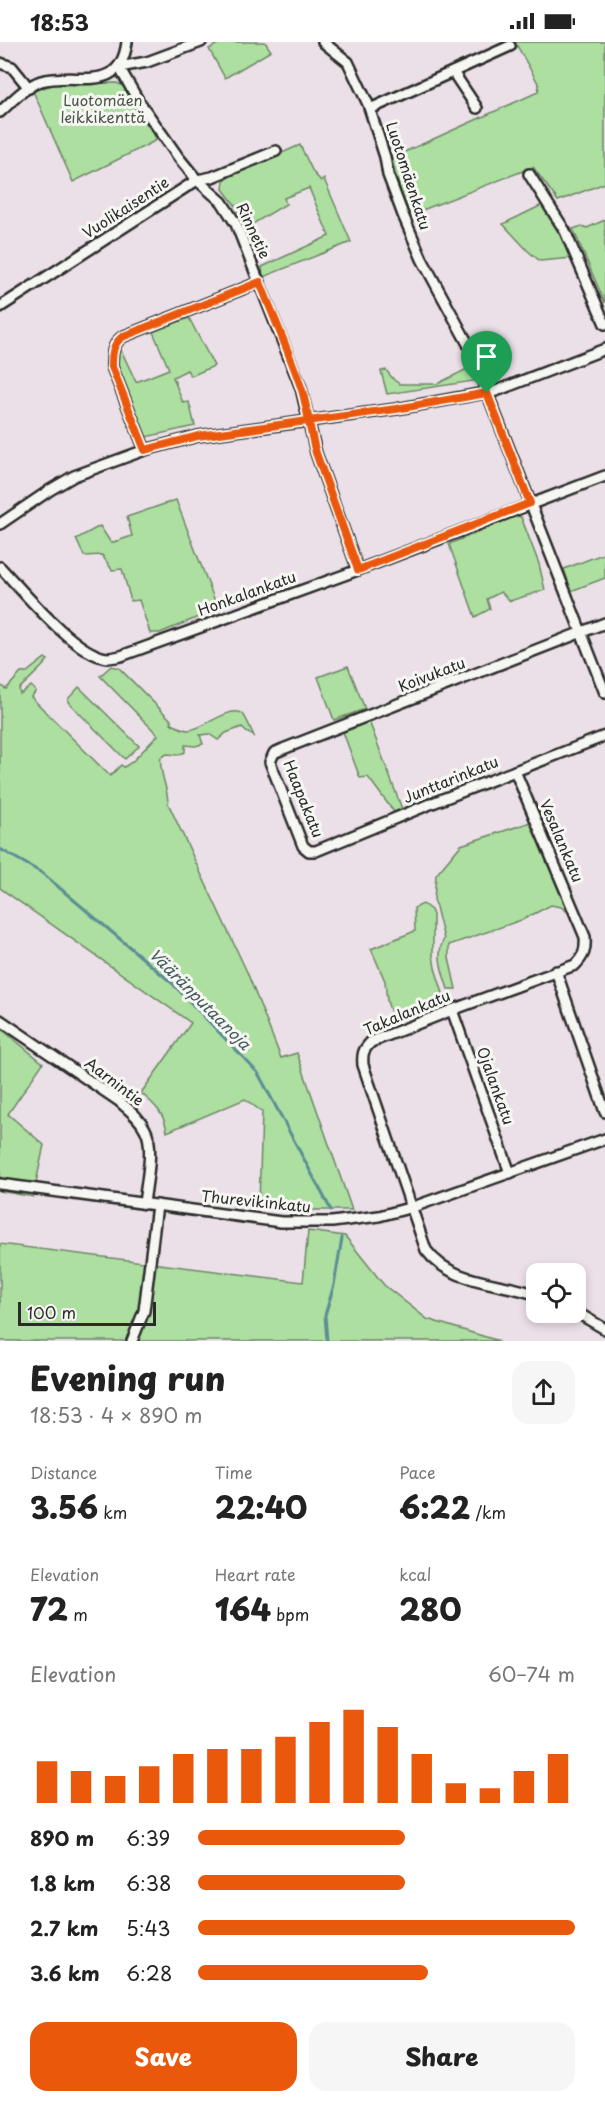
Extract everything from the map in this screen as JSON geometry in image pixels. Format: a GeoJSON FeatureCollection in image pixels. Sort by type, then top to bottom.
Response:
{"type":"FeatureCollection","features":[{"type":"Feature","properties":{"kind":"street"},"geometry":{"type":"LineString","coordinates":[[0,112],[35,84],[49,80],[102,78],[113,73],[119,67],[127,42]]}},
{"type":"Feature","properties":{"kind":"street"},"geometry":{"type":"LineString","coordinates":[[119,67],[147,62],[201,42]]}},
{"type":"Feature","properties":{"kind":"street","name":"Luotomäenkatu"},"geometry":{"type":"LineString","coordinates":[[323,42],[348,62],[370,109],[388,175],[414,243],[465,338],[605,693]]}},
{"type":"Feature","properties":{"kind":"street"},"geometry":{"type":"LineString","coordinates":[[370,109],[510,46]]}},
{"type":"Feature","properties":{"kind":"street"},"geometry":{"type":"LineString","coordinates":[[0,63],[12,67],[29,88]]}},
{"type":"Feature","properties":{"kind":"street","name":"Rinnetie"},"geometry":{"type":"LineString","coordinates":[[119,67],[157,129],[197,180],[222,202],[236,224],[301,387],[316,453],[358,570]]}},
{"type":"Feature","properties":{"kind":"street"},"geometry":{"type":"LineString","coordinates":[[453,72],[477,108]]}},
{"type":"Feature","properties":{"kind":"street","name":"Vuolikaisentie"},"geometry":{"type":"LineString","coordinates":[[0,307],[197,180],[212,177],[276,151]]}},
{"type":"Feature","properties":{"kind":"street"},"geometry":{"type":"LineString","coordinates":[[528,174],[565,231],[605,324]]}},
{"type":"Feature","properties":{"kind":"street"},"geometry":{"type":"LineString","coordinates":[[145,450],[112,367],[112,356],[116,343],[127,335],[260,282]]}},
{"type":"Feature","properties":{"kind":"street"},"geometry":{"type":"LineString","coordinates":[[0,524],[74,476],[145,450],[198,436],[396,409],[487,393],[605,349]]}},
{"type":"Feature","properties":{"kind":"street","name":"Honkalankatu"},"geometry":{"type":"LineString","coordinates":[[0,567],[62,632],[91,653],[108,658],[121,656],[358,570],[605,476]]}},
{"type":"Feature","properties":{"kind":"street","name":"Koivukatu"},"geometry":{"type":"LineString","coordinates":[[271,757],[283,749],[605,623]]}},
{"type":"Feature","properties":{"kind":"street","name":"Junttarinkatu"},"geometry":{"type":"LineString","coordinates":[[309,851],[316,851],[605,736]]}},
{"type":"Feature","properties":{"kind":"street","name":"Haapakatu"},"geometry":{"type":"LineString","coordinates":[[271,757],[270,762],[303,846],[309,851]]}},
{"type":"Feature","properties":{"kind":"street","name":"Vesalankatu"},"geometry":{"type":"LineString","coordinates":[[515,771],[585,937],[586,948],[583,956]]}},
{"type":"Feature","properties":{"kind":"street","name":"Takalankatu"},"geometry":{"type":"LineString","coordinates":[[413,1207],[363,1065],[364,1049],[371,1042],[575,965],[583,956]]}},
{"type":"Feature","properties":{"kind":"street"},"geometry":{"type":"LineString","coordinates":[[556,971],[605,1112]]}},
{"type":"Feature","properties":{"kind":"street","name":"Ojalankatu"},"geometry":{"type":"LineString","coordinates":[[452,1010],[510,1173]]}},
{"type":"Feature","properties":{"kind":"street","name":"Aarnintie"},"geometry":{"type":"LineString","coordinates":[[0,1020],[119,1101],[136,1116],[147,1131],[150,1148],[144,1204]]}},
{"type":"Feature","properties":{"kind":"street","name":"Thurevikinkatu"},"geometry":{"type":"LineString","coordinates":[[0,1184],[281,1222],[312,1223],[379,1215],[413,1207],[605,1139]]}},
{"type":"Feature","properties":{"kind":"street"},"geometry":{"type":"LineString","coordinates":[[132,1341],[144,1311],[157,1205]]}},
{"type":"Feature","properties":{"kind":"street"},"geometry":{"type":"LineString","coordinates":[[413,1207],[419,1233],[426,1250],[435,1262],[450,1271],[526,1292]]}},
{"type":"Feature","properties":{"kind":"street"},"geometry":{"type":"LineString","coordinates":[[586,1318],[605,1329]]}},
{"type":"Feature","properties":{"kind":"green space"},"geometry":{"type":"Polygon","coordinates":[[[221,42],[265,42],[271,51],[225,78],[209,49],[221,42]]]}},
{"type":"Feature","properties":{"kind":"green space"},"geometry":{"type":"Polygon","coordinates":[[[515,42],[605,42],[605,183],[558,201],[533,167],[407,216],[391,158],[538,92],[539,85],[515,42]]]}},
{"type":"Feature","properties":{"kind":"green space","name":"Luotomäen leikkikenttä"},"geometry":{"type":"Polygon","coordinates":[[[117,83],[123,86],[157,140],[73,182],[33,91],[56,84],[117,83]]]}},
{"type":"Feature","properties":{"kind":"green space"},"geometry":{"type":"Polygon","coordinates":[[[300,145],[313,172],[321,181],[324,179],[351,242],[263,277],[262,267],[329,236],[309,188],[284,198],[286,204],[246,228],[235,205],[223,189],[224,181],[232,175],[300,145]]]}},
{"type":"Feature","properties":{"kind":"green space"},"geometry":{"type":"Polygon","coordinates":[[[544,204],[561,231],[572,258],[540,261],[503,224],[544,204]]]}},
{"type":"Feature","properties":{"kind":"green space"},"geometry":{"type":"Polygon","coordinates":[[[605,220],[605,303],[573,229],[582,226],[587,228],[605,220]]]}},
{"type":"Feature","properties":{"kind":"green space"},"geometry":{"type":"Polygon","coordinates":[[[189,318],[214,366],[191,376],[187,370],[173,377],[183,403],[189,402],[195,426],[146,437],[115,358],[120,348],[136,382],[169,369],[153,332],[189,318]]]}},
{"type":"Feature","properties":{"kind":"green space"},"geometry":{"type":"Polygon","coordinates":[[[471,367],[474,381],[387,394],[381,371],[386,370],[400,384],[437,384],[471,367]]]}},
{"type":"Feature","properties":{"kind":"green space"},"geometry":{"type":"Polygon","coordinates":[[[176,500],[218,609],[160,633],[150,633],[139,600],[131,601],[122,569],[112,570],[102,555],[84,556],[76,539],[100,526],[111,543],[132,536],[127,517],[176,500]]]}},
{"type":"Feature","properties":{"kind":"green space"},"geometry":{"type":"Polygon","coordinates":[[[517,516],[521,517],[539,564],[545,590],[510,601],[501,592],[487,599],[490,609],[475,617],[449,544],[517,516]]]}},
{"type":"Feature","properties":{"kind":"green space"},"geometry":{"type":"Polygon","coordinates":[[[605,553],[605,578],[571,591],[564,569],[605,553]]]}},
{"type":"Feature","properties":{"kind":"green space"},"geometry":{"type":"Polygon","coordinates":[[[45,658],[48,660],[19,689],[20,694],[31,686],[36,691],[31,697],[110,776],[121,765],[124,767],[132,762],[158,735],[100,676],[111,666],[119,668],[172,721],[171,723],[182,729],[195,729],[231,712],[243,714],[246,719],[254,736],[242,727],[226,733],[218,740],[209,734],[200,735],[203,744],[185,745],[185,752],[161,757],[168,803],[247,972],[281,1058],[297,1053],[352,1210],[314,1210],[259,1204],[262,1112],[245,1099],[167,1132],[158,1110],[141,1093],[191,1023],[0,888],[0,685],[6,689],[21,673],[27,672],[45,658]]]}},
{"type":"Feature","properties":{"kind":"green space"},"geometry":{"type":"Polygon","coordinates":[[[348,666],[365,709],[334,720],[318,677],[348,666]]]}},
{"type":"Feature","properties":{"kind":"green space"},"geometry":{"type":"Polygon","coordinates":[[[79,687],[139,746],[125,759],[68,702],[79,687]]]}},
{"type":"Feature","properties":{"kind":"green space"},"geometry":{"type":"Polygon","coordinates":[[[369,721],[402,809],[394,812],[368,777],[360,778],[343,732],[369,721]]]}},
{"type":"Feature","properties":{"kind":"green space"},"geometry":{"type":"Polygon","coordinates":[[[531,822],[569,907],[566,911],[561,907],[551,905],[524,919],[449,945],[449,958],[456,989],[448,989],[440,958],[444,939],[434,899],[436,875],[461,845],[531,822]]]}},
{"type":"Feature","properties":{"kind":"green space"},"geometry":{"type":"Polygon","coordinates":[[[423,904],[431,910],[433,915],[435,968],[447,1006],[425,1015],[425,1009],[393,1019],[387,1001],[385,981],[371,949],[415,931],[414,908],[423,904]]]}},
{"type":"Feature","properties":{"kind":"green space"},"geometry":{"type":"Polygon","coordinates":[[[0,1028],[43,1063],[8,1114],[44,1145],[33,1197],[0,1191],[0,1028]]]}},
{"type":"Feature","properties":{"kind":"green space"},"geometry":{"type":"Polygon","coordinates":[[[308,1231],[345,1236],[384,1285],[427,1319],[499,1341],[0,1341],[0,1244],[303,1282],[308,1231]]]}},
{"type":"Feature","properties":{"kind":"waterway","name":"Vääränputaanoja"},"geometry":{"type":"LineString","coordinates":[[0,849],[42,873],[172,983],[258,1073],[331,1210]]}},
{"type":"Feature","properties":{"kind":"waterway","name":"Vääränputaanoja"},"geometry":{"type":"LineString","coordinates":[[327,1341],[325,1315],[334,1285],[342,1238]]}},
{"type":"Feature","properties":{"kind":"route"},"geometry":{"type":"LineString","coordinates":[[487,393],[396,409],[309,421],[260,426],[198,436],[145,450],[112,367],[112,356],[116,343],[122,337],[260,282],[301,387],[307,409],[309,421],[312,437],[316,453],[358,570],[530,503],[487,393]]}}]}
